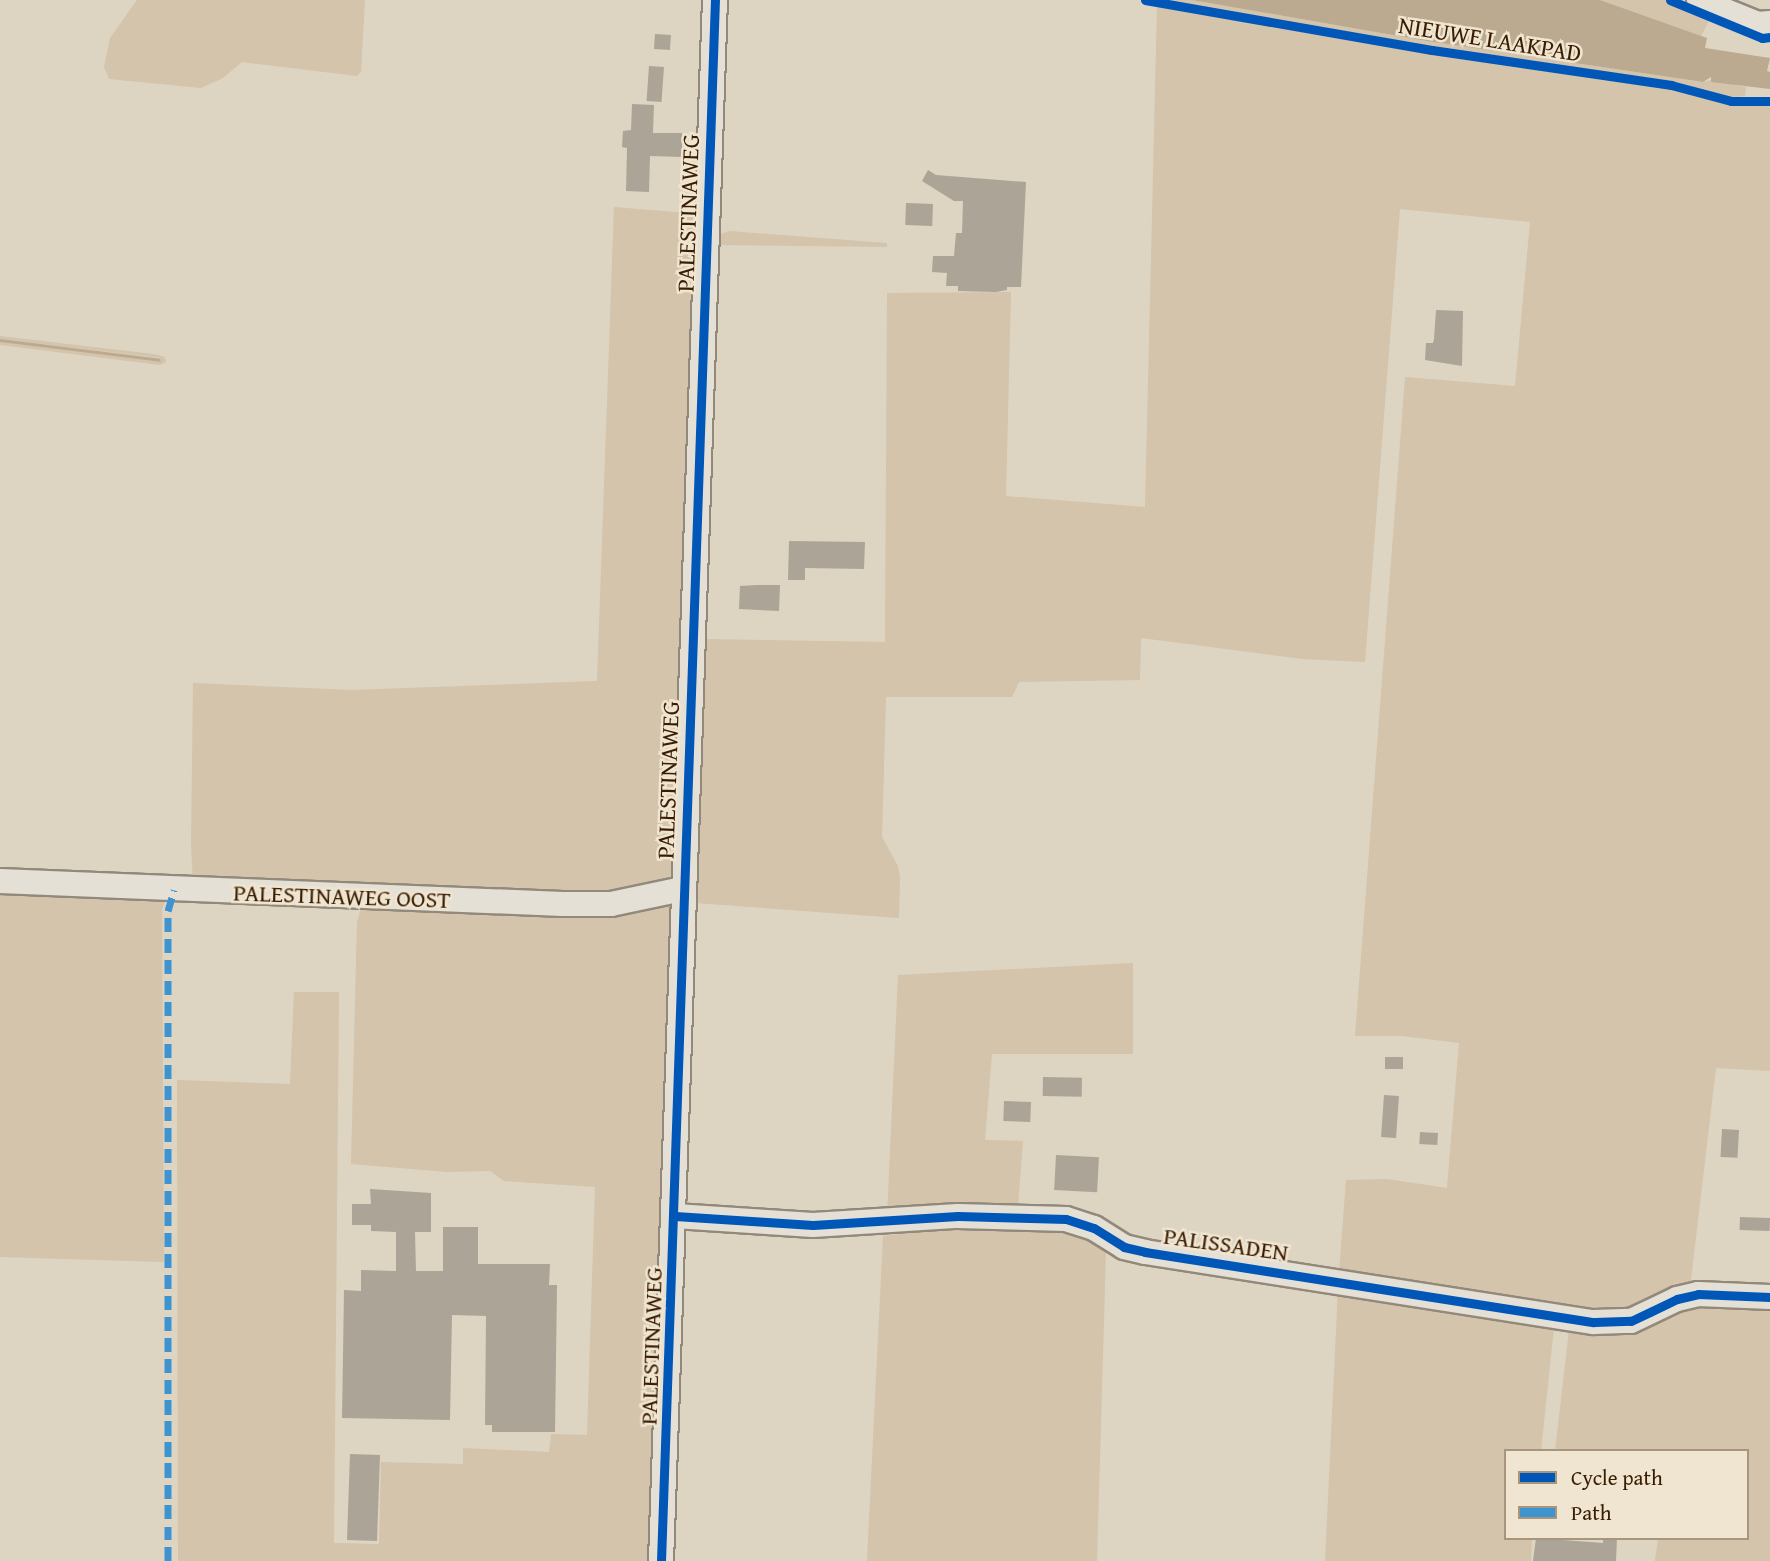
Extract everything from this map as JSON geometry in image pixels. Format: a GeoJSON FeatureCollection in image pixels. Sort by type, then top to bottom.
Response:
{"type":"FeatureCollection","features":[{"type":"Feature","properties":{"kind":"street","name":"PALESTINAWEG"},"geometry":{"type":"LineString","coordinates":[[661,1561],[715,0]]}},
{"type":"Feature","properties":{"kind":"street"},"geometry":{"type":"LineString","coordinates":[[1699,0],[1758,24],[1770,23]]}},
{"type":"Feature","properties":{"kind":"street","name":"PALESTINAWEG OOST"},"geometry":{"type":"LineString","coordinates":[[0,881],[564,904],[611,904],[683,889]]}},
{"type":"Feature","properties":{"kind":"street","name":"PALISSADEN"},"geometry":{"type":"LineString","coordinates":[[675,1216],[813,1225],[958,1216],[1066,1219],[1094,1228],[1124,1248],[1594,1322],[1631,1321],[1688,1296],[1770,1297]]}},
{"type":"Feature","properties":{"kind":"shaded area"},"geometry":{"type":"Polygon","coordinates":[[[137,0],[365,0],[361,72],[357,76],[242,62],[223,78],[201,88],[109,79],[104,67],[110,38],[137,0]]]}},
{"type":"Feature","properties":{"kind":"shaded area"},"geometry":{"type":"Polygon","coordinates":[[[1161,0],[1192,0],[1427,41],[1702,82],[1712,80],[1746,87],[1745,96],[1731,97],[1671,81],[1433,47],[1161,0]]]}},
{"type":"Feature","properties":{"kind":"shaded area"},"geometry":{"type":"Polygon","coordinates":[[[1192,0],[1600,0],[1707,38],[1705,48],[1770,58],[1767,71],[1770,72],[1770,89],[1711,82],[1711,77],[1703,82],[1427,41],[1192,0]]]}},
{"type":"Feature","properties":{"kind":"shaded area"},"geometry":{"type":"Polygon","coordinates":[[[1600,0],[1670,0],[1711,17],[1701,36],[1600,0]]]}},
{"type":"Feature","properties":{"kind":"shaded area"},"geometry":{"type":"Polygon","coordinates":[[[1157,7],[1432,54],[1670,89],[1730,104],[1770,105],[1770,1071],[1716,1068],[1690,1288],[1615,1315],[1339,1272],[1346,1180],[1387,1179],[1447,1188],[1459,1043],[1402,1036],[1355,1036],[1405,377],[1515,386],[1530,222],[1400,209],[1365,662],[1302,659],[1141,638],[1140,680],[1019,682],[1012,697],[886,697],[882,837],[898,866],[899,918],[696,903],[704,639],[885,642],[887,293],[1011,292],[1006,496],[1145,507],[1157,7]]]}},
{"type":"Feature","properties":{"kind":"shaded area"},"geometry":{"type":"Polygon","coordinates":[[[614,207],[699,214],[678,858],[672,874],[665,881],[627,896],[193,885],[193,683],[352,690],[597,681],[614,207]]]}},
{"type":"Feature","properties":{"kind":"shaded area"},"geometry":{"type":"Polygon","coordinates":[[[729,231],[887,243],[887,247],[717,245],[718,235],[729,231]]]}},
{"type":"Feature","properties":{"kind":"shaded area"},"geometry":{"type":"Polygon","coordinates":[[[0,336],[153,354],[165,357],[166,362],[160,365],[0,345],[0,342],[161,361],[161,358],[0,339],[0,336]]]}},
{"type":"Feature","properties":{"kind":"shaded area"},"geometry":{"type":"Polygon","coordinates":[[[0,339],[161,359],[160,362],[0,342],[0,339]]]}},
{"type":"Feature","properties":{"kind":"shaded area"},"geometry":{"type":"Polygon","coordinates":[[[0,886],[167,894],[162,910],[164,1262],[0,1257],[0,886]]]}},
{"type":"Feature","properties":{"kind":"shaded area"},"geometry":{"type":"Polygon","coordinates":[[[367,905],[669,905],[673,911],[653,1561],[178,1561],[177,1080],[290,1084],[294,992],[339,992],[334,1543],[379,1544],[381,1462],[463,1464],[463,1448],[549,1452],[551,1434],[587,1435],[595,1187],[504,1181],[490,1171],[447,1172],[351,1164],[357,922],[361,909],[367,905]]]}},
{"type":"Feature","properties":{"kind":"shaded area"},"geometry":{"type":"Polygon","coordinates":[[[1133,963],[1133,1054],[992,1054],[985,1140],[1023,1141],[1018,1206],[887,1217],[898,975],[1133,963]]]}},
{"type":"Feature","properties":{"kind":"shaded area"},"geometry":{"type":"Polygon","coordinates":[[[1007,1221],[1096,1235],[1106,1251],[1097,1561],[867,1561],[883,1236],[1007,1221]]]}},
{"type":"Feature","properties":{"kind":"shaded area"},"geometry":{"type":"Polygon","coordinates":[[[1338,1289],[1554,1327],[1541,1449],[1504,1449],[1504,1540],[1532,1540],[1531,1561],[1325,1561],[1338,1289]]]}},
{"type":"Feature","properties":{"kind":"shaded area"},"geometry":{"type":"Polygon","coordinates":[[[1679,1306],[1770,1306],[1770,1561],[1655,1561],[1658,1540],[1749,1540],[1749,1449],[1555,1449],[1569,1330],[1679,1306]]]}},
{"type":"Feature","properties":{"kind":"building"},"geometry":{"type":"Polygon","coordinates":[[[655,34],[671,35],[670,50],[654,49],[655,34]]]}},
{"type":"Feature","properties":{"kind":"building"},"geometry":{"type":"Polygon","coordinates":[[[649,66],[664,67],[662,102],[647,101],[649,66]]]}},
{"type":"Feature","properties":{"kind":"building"},"geometry":{"type":"Polygon","coordinates":[[[632,104],[654,105],[653,133],[682,133],[682,157],[650,156],[649,192],[626,191],[627,148],[622,147],[623,131],[631,130],[632,104]]]}},
{"type":"Feature","properties":{"kind":"building"},"geometry":{"type":"Polygon","coordinates":[[[928,170],[936,175],[1026,182],[1021,287],[1007,287],[1007,290],[996,292],[958,291],[958,286],[946,286],[947,273],[932,272],[933,256],[954,256],[956,233],[962,233],[963,201],[954,201],[922,181],[928,170]]]}},
{"type":"Feature","properties":{"kind":"building"},"geometry":{"type":"Polygon","coordinates":[[[906,203],[933,204],[932,226],[905,225],[906,203]]]}},
{"type":"Feature","properties":{"kind":"building"},"geometry":{"type":"Polygon","coordinates":[[[1436,310],[1463,311],[1462,366],[1425,360],[1426,343],[1433,343],[1434,339],[1436,310]]]}},
{"type":"Feature","properties":{"kind":"building"},"geometry":{"type":"Polygon","coordinates":[[[789,541],[865,542],[864,569],[805,568],[805,580],[788,580],[789,541]]]}},
{"type":"Feature","properties":{"kind":"building"},"geometry":{"type":"Polygon","coordinates":[[[780,585],[779,611],[739,609],[740,586],[780,585]]]}},
{"type":"Feature","properties":{"kind":"building"},"geometry":{"type":"Polygon","coordinates":[[[1385,1057],[1403,1057],[1403,1069],[1385,1069],[1385,1057]]]}},
{"type":"Feature","properties":{"kind":"building"},"geometry":{"type":"Polygon","coordinates":[[[1043,1077],[1082,1078],[1082,1097],[1043,1096],[1043,1077]]]}},
{"type":"Feature","properties":{"kind":"building"},"geometry":{"type":"Polygon","coordinates":[[[1384,1095],[1399,1096],[1396,1138],[1381,1137],[1384,1095]]]}},
{"type":"Feature","properties":{"kind":"building"},"geometry":{"type":"Polygon","coordinates":[[[1004,1101],[1031,1102],[1030,1122],[1003,1121],[1004,1101]]]}},
{"type":"Feature","properties":{"kind":"building"},"geometry":{"type":"Polygon","coordinates":[[[1722,1129],[1739,1130],[1738,1158],[1721,1157],[1722,1129]]]}},
{"type":"Feature","properties":{"kind":"building"},"geometry":{"type":"Polygon","coordinates":[[[1420,1132],[1438,1133],[1437,1145],[1419,1144],[1420,1132]]]}},
{"type":"Feature","properties":{"kind":"building"},"geometry":{"type":"Polygon","coordinates":[[[1056,1155],[1099,1157],[1097,1192],[1054,1190],[1056,1155]]]}},
{"type":"Feature","properties":{"kind":"building"},"geometry":{"type":"Polygon","coordinates":[[[370,1189],[431,1193],[431,1232],[415,1232],[416,1271],[443,1271],[443,1227],[478,1227],[478,1264],[550,1264],[549,1285],[557,1285],[555,1432],[492,1432],[492,1425],[485,1425],[486,1316],[452,1315],[450,1420],[342,1418],[344,1290],[361,1291],[361,1270],[396,1271],[396,1232],[371,1231],[371,1225],[352,1225],[352,1204],[371,1204],[370,1189]]]}},
{"type":"Feature","properties":{"kind":"building"},"geometry":{"type":"Polygon","coordinates":[[[1740,1217],[1770,1218],[1770,1231],[1740,1230],[1740,1217]]]}},
{"type":"Feature","properties":{"kind":"building"},"geometry":{"type":"Polygon","coordinates":[[[350,1454],[380,1455],[377,1541],[347,1540],[350,1454]]]}},
{"type":"Feature","properties":{"kind":"building"},"geometry":{"type":"Polygon","coordinates":[[[1536,1540],[1603,1543],[1603,1540],[1617,1540],[1616,1561],[1533,1561],[1536,1540]]]}},
{"type":"Feature","properties":{"kind":"marked path"},"geometry":{"type":"LineString","coordinates":[[168,1561],[168,911],[174,890]]}},
{"type":"Feature","properties":{"kind":"cycle path"},"geometry":{"type":"LineString","coordinates":[[661,1561],[715,0]]}},
{"type":"Feature","properties":{"kind":"cycle path","name":"NIEUWE LAAKPAD"},"geometry":{"type":"LineString","coordinates":[[1145,0],[1432,50],[1671,85],[1731,101],[1770,101]]}},
{"type":"Feature","properties":{"kind":"cycle path"},"geometry":{"type":"LineString","coordinates":[[1670,0],[1762,38],[1770,37]]}},
{"type":"Feature","properties":{"kind":"cycle path"},"geometry":{"type":"LineString","coordinates":[[675,1216],[813,1225],[958,1216],[1066,1219],[1094,1228],[1124,1247],[1145,1252],[1594,1322],[1631,1321],[1677,1299],[1698,1294],[1770,1297]]}}]}
